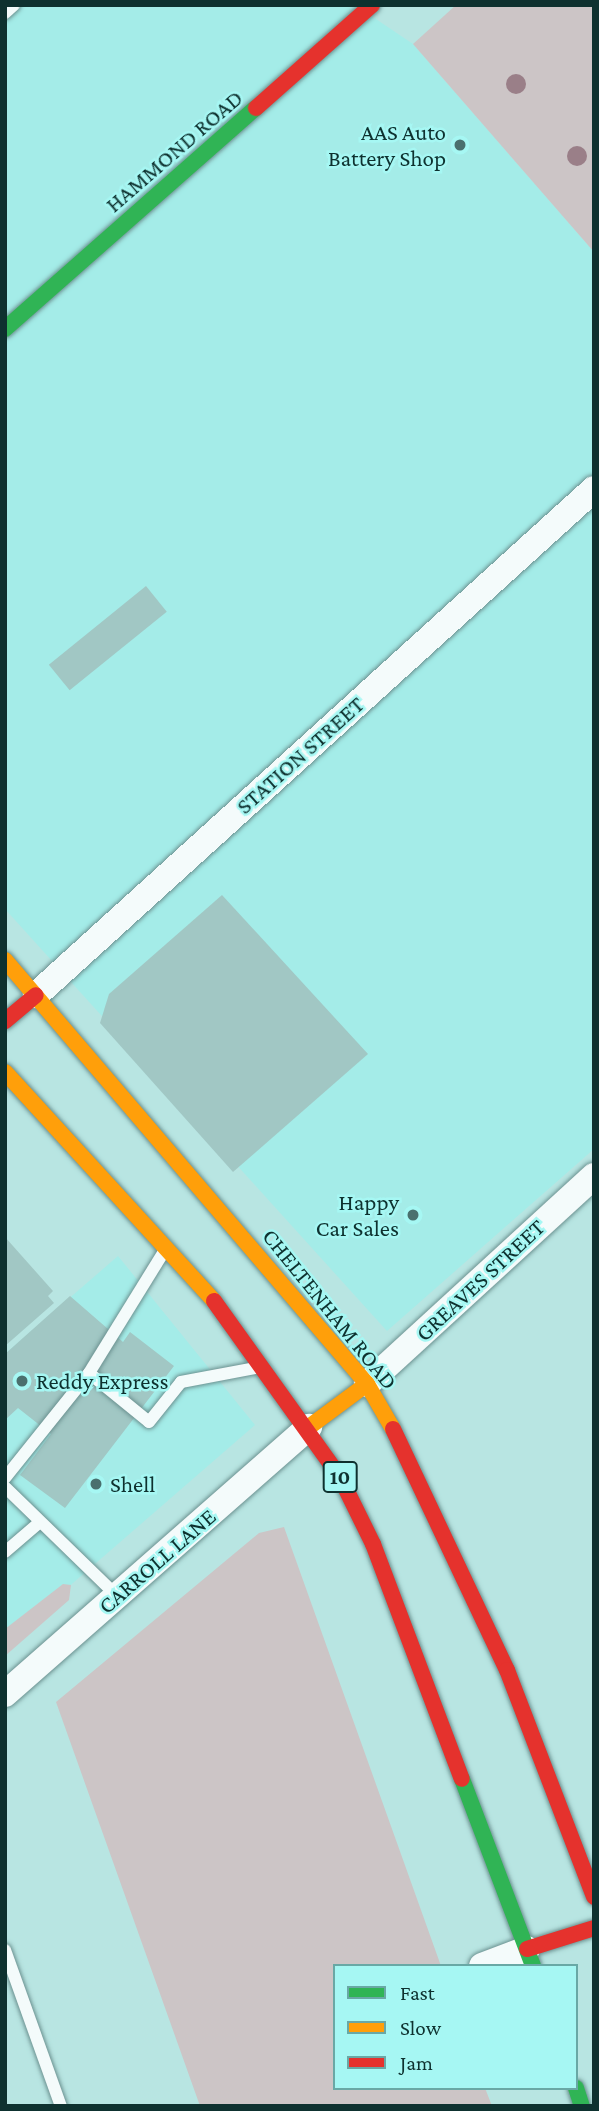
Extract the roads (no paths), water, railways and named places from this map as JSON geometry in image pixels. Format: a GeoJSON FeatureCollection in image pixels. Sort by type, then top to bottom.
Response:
{"type":"FeatureCollection","features":[{"type":"Feature","properties":{"kind":"main road","name":"HAMMOND ROAD"},"geometry":{"type":"LineString","coordinates":[[5,329],[372,5]]}},
{"type":"Feature","properties":{"kind":"main road","name":"CHELTENHAM ROAD"},"geometry":{"type":"LineString","coordinates":[[5,960],[367,1384],[420,1475],[502,1658],[594,1897]]}},
{"type":"Feature","properties":{"kind":"main road","name":"STATION STREET"},"geometry":{"type":"LineString","coordinates":[[5,1021],[36,995]]}},
{"type":"Feature","properties":{"kind":"main road","name":"10"},"geometry":{"type":"LineString","coordinates":[[5,1072],[167,1247],[266,1367],[309,1427],[373,1544],[530,1957]]}},
{"type":"Feature","properties":{"kind":"main road"},"geometry":{"type":"LineString","coordinates":[[309,1427],[367,1384]]}},
{"type":"Feature","properties":{"kind":"main road"},"geometry":{"type":"LineString","coordinates":[[530,1957],[594,1928]]}},
{"type":"Feature","properties":{"kind":"street","name":"STATION STREET"},"geometry":{"type":"LineString","coordinates":[[36,995],[594,489]]}},
{"type":"Feature","properties":{"kind":"street","name":"GREAVES STREET"},"geometry":{"type":"LineString","coordinates":[[367,1384],[594,1176]]}},
{"type":"Feature","properties":{"kind":"street","name":"CARROLL LANE"},"geometry":{"type":"LineString","coordinates":[[5,1695],[309,1427]]}},
{"type":"Feature","properties":{"kind":"street"},"geometry":{"type":"LineString","coordinates":[[493,1964],[530,1957]]}},
{"type":"Feature","properties":{"kind":"lane"},"geometry":{"type":"LineString","coordinates":[[5,13],[14,5]]}},
{"type":"Feature","properties":{"kind":"lane"},"geometry":{"type":"LineString","coordinates":[[5,1478],[89,1373],[167,1247]]}},
{"type":"Feature","properties":{"kind":"lane"},"geometry":{"type":"LineString","coordinates":[[89,1373],[149,1422],[181,1382],[266,1367]]}},
{"type":"Feature","properties":{"kind":"lane"},"geometry":{"type":"LineString","coordinates":[[5,1487],[117,1596]]}},
{"type":"Feature","properties":{"kind":"lane"},"geometry":{"type":"LineString","coordinates":[[5,1552],[40,1521]]}},
{"type":"Feature","properties":{"kind":"lane"},"geometry":{"type":"LineString","coordinates":[[5,1950],[61,2106]]}},
{"type":"Feature","properties":{"kind":"place","name":"AAS Auto Battery Shop"},"geometry":{"type":"Point","coordinates":[460,145]}},
{"type":"Feature","properties":{"kind":"place","name":"Happy Car Sales"},"geometry":{"type":"Point","coordinates":[413,1215]}},
{"type":"Feature","properties":{"kind":"place","name":"Reddy Express"},"geometry":{"type":"Point","coordinates":[22,1381]}},
{"type":"Feature","properties":{"kind":"place","name":"Shell"},"geometry":{"type":"Point","coordinates":[96,1484]}}]}
